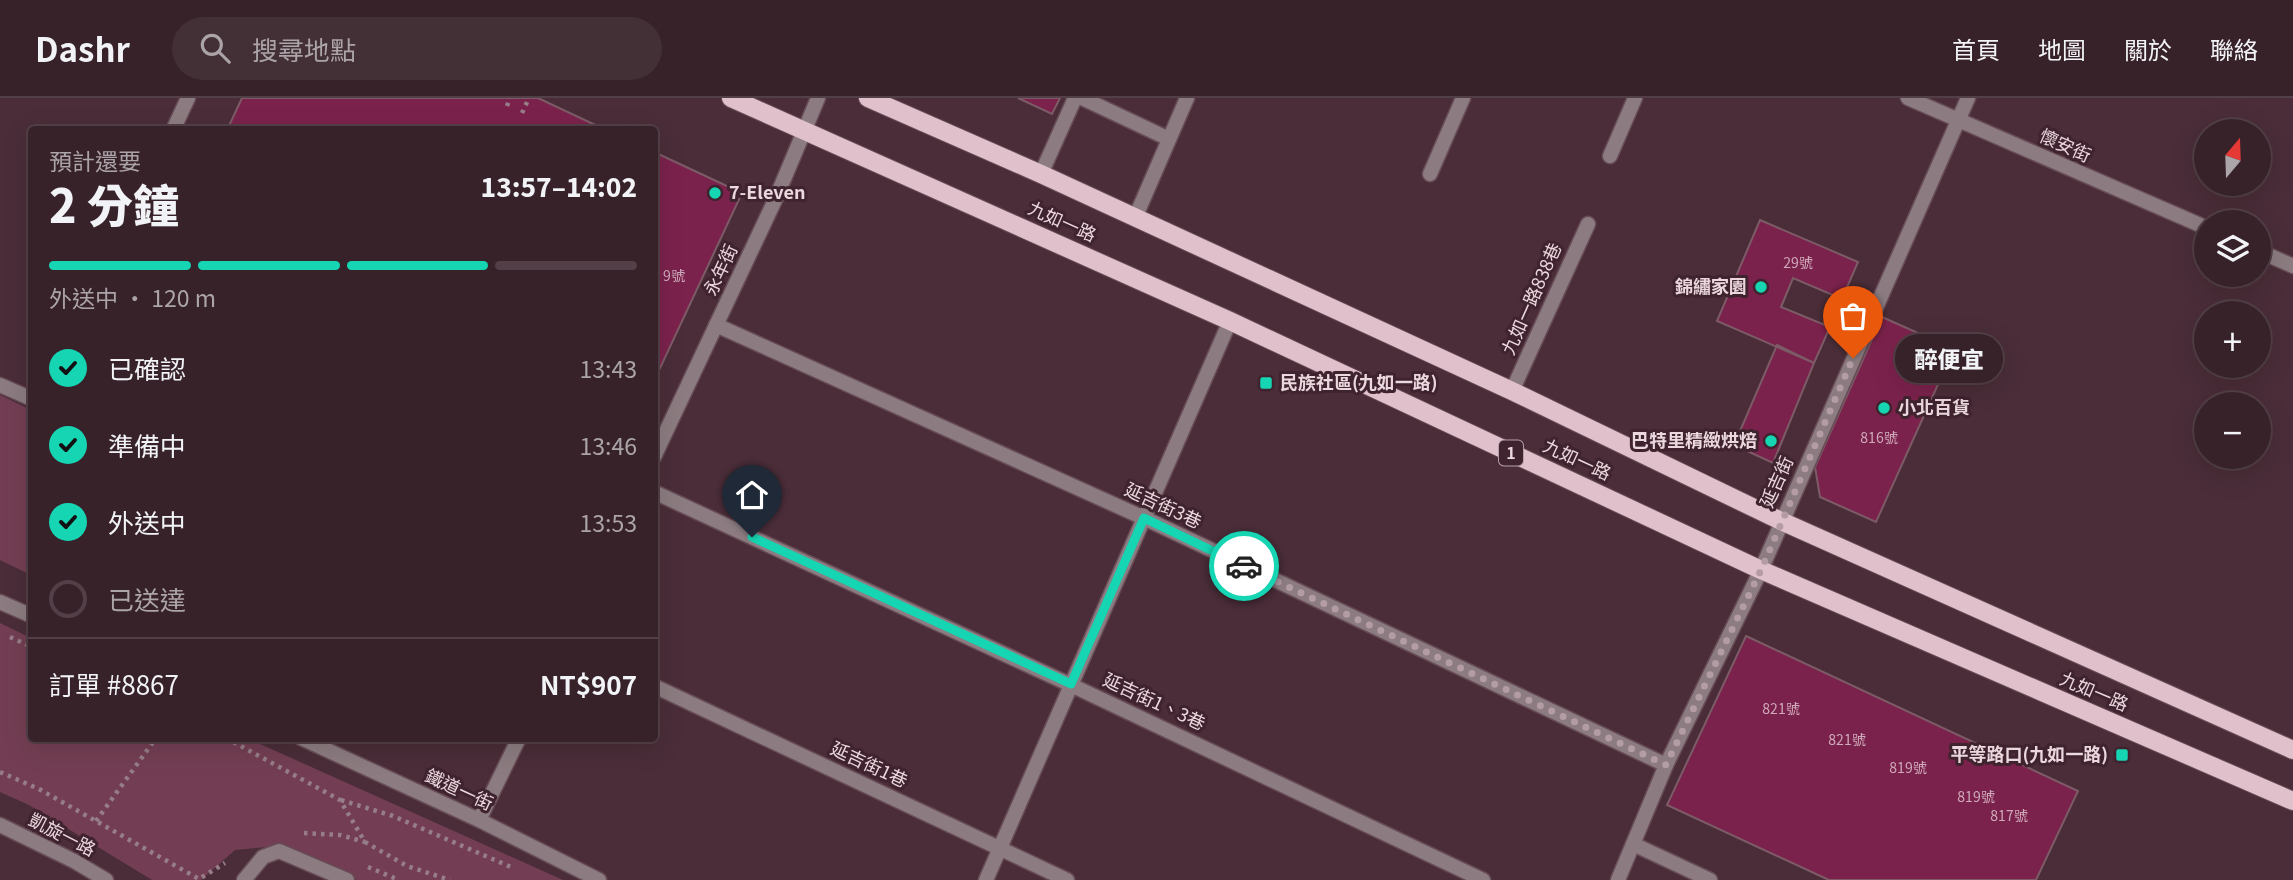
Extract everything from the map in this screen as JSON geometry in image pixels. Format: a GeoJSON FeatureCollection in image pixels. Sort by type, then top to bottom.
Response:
{"type":"FeatureCollection","features":[{"type":"Feature","properties":{"kind":"main road","name":"九如一路"},"geometry":{"type":"LineString","coordinates":[[731,98],[1230,321],[1761,570],[2293,801]]}},
{"type":"Feature","properties":{"kind":"main road","name":"九如一路"},"geometry":{"type":"LineString","coordinates":[[868,98],[1041,174],[1512,391],[1781,521],[2293,750]]}},
{"type":"Feature","properties":{"kind":"street"},"geometry":{"type":"LineString","coordinates":[[175,126],[188,98]]}},
{"type":"Feature","properties":{"kind":"street","name":"永年街"},"geometry":{"type":"LineString","coordinates":[[658,449],[818,98]]}},
{"type":"Feature","properties":{"kind":"street"},"geometry":{"type":"LineString","coordinates":[[1041,174],[1074,98]]}},
{"type":"Feature","properties":{"kind":"street"},"geometry":{"type":"LineString","coordinates":[[1082,98],[1169,139]]}},
{"type":"Feature","properties":{"kind":"street"},"geometry":{"type":"LineString","coordinates":[[1135,218],[1187,98]]}},
{"type":"Feature","properties":{"kind":"street"},"geometry":{"type":"LineString","coordinates":[[1430,174],[1463,98]]}},
{"type":"Feature","properties":{"kind":"street"},"geometry":{"type":"LineString","coordinates":[[1610,156],[1635,98]]}},
{"type":"Feature","properties":{"kind":"street","name":"懷安街"},"geometry":{"type":"LineString","coordinates":[[1908,98],[2194,222]]}},
{"type":"Feature","properties":{"kind":"street","name":"延吉街"},"geometry":{"type":"LineString","coordinates":[[1618,880],[1666,765],[1761,570],[1968,98]]}},
{"type":"Feature","properties":{"kind":"street","name":"九如一路838巷"},"geometry":{"type":"LineString","coordinates":[[1512,391],[1588,224]]}},
{"type":"Feature","properties":{"kind":"street"},"geometry":{"type":"LineString","coordinates":[[2271,256],[2293,266]]}},
{"type":"Feature","properties":{"kind":"street"},"geometry":{"type":"LineString","coordinates":[[986,880],[1230,321]]}},
{"type":"Feature","properties":{"kind":"street","name":"延吉街3巷"},"geometry":{"type":"LineString","coordinates":[[716,326],[1144,518],[1666,765]]}},
{"type":"Feature","properties":{"kind":"street"},"geometry":{"type":"LineString","coordinates":[[0,385],[28,397]]}},
{"type":"Feature","properties":{"kind":"street","name":"延吉街1、3巷"},"geometry":{"type":"LineString","coordinates":[[658,494],[1071,684],[1483,880]]}},
{"type":"Feature","properties":{"kind":"street"},"geometry":{"type":"LineString","coordinates":[[0,601],[28,614]]}},
{"type":"Feature","properties":{"kind":"street","name":"延吉街1巷"},"geometry":{"type":"LineString","coordinates":[[658,687],[1067,880]]}},
{"type":"Feature","properties":{"kind":"street","name":"鐵道一街"},"geometry":{"type":"LineString","coordinates":[[310,742],[479,820],[599,880]]}},
{"type":"Feature","properties":{"kind":"street"},"geometry":{"type":"LineString","coordinates":[[479,820],[518,742]]}},
{"type":"Feature","properties":{"kind":"street","name":"凱旋一路"},"geometry":{"type":"LineString","coordinates":[[0,825],[75,861],[106,880]]}},
{"type":"Feature","properties":{"kind":"street"},"geometry":{"type":"LineString","coordinates":[[1633,844],[1710,880]]}},
{"type":"Feature","properties":{"kind":"street"},"geometry":{"type":"LineString","coordinates":[[244,880],[263,857],[279,851],[347,880]]}},
{"type":"Feature","properties":{"kind":"path"},"geometry":{"type":"LineString","coordinates":[[507,106],[510,98]]}},
{"type":"Feature","properties":{"kind":"path"},"geometry":{"type":"LineString","coordinates":[[522,113],[529,98]]}},
{"type":"Feature","properties":{"kind":"path"},"geometry":{"type":"LineString","coordinates":[[0,632],[28,645]]}},
{"type":"Feature","properties":{"kind":"path"},"geometry":{"type":"LineString","coordinates":[[96,821],[153,742]]}},
{"type":"Feature","properties":{"kind":"path"},"geometry":{"type":"LineString","coordinates":[[233,742],[340,800],[393,816],[516,869]]}},
{"type":"Feature","properties":{"kind":"path"},"geometry":{"type":"LineString","coordinates":[[0,772],[39,789],[199,879],[227,862]]}},
{"type":"Feature","properties":{"kind":"path"},"geometry":{"type":"LineString","coordinates":[[340,800],[365,842]]}},
{"type":"Feature","properties":{"kind":"path"},"geometry":{"type":"LineString","coordinates":[[302,833],[340,835],[365,842],[407,866],[450,880]]}},
{"type":"Feature","properties":{"kind":"shaded area"},"geometry":{"type":"Polygon","coordinates":[[[0,395],[28,409],[28,574],[0,560],[0,395]]]}},
{"type":"Feature","properties":{"kind":"shaded area"},"geometry":{"type":"Polygon","coordinates":[[[0,623],[28,637],[28,742],[256,742],[563,880],[357,880],[277,846],[235,850],[201,880],[152,880],[29,805],[0,792],[0,623]]]}},
{"type":"Feature","properties":{"kind":"building"},"geometry":{"type":"Polygon","coordinates":[[[242,98],[538,98],[598,126],[229,126],[242,98]]]}},
{"type":"Feature","properties":{"kind":"building"},"geometry":{"type":"Polygon","coordinates":[[[1018,98],[1060,98],[1052,114],[1018,98]]]}},
{"type":"Feature","properties":{"kind":"building"},"geometry":{"type":"Polygon","coordinates":[[[658,154],[742,193],[658,372],[658,154]]]}},
{"type":"Feature","properties":{"kind":"building","name":"錦繡家園"},"geometry":{"type":"Polygon","coordinates":[[[1760,220],[1858,262],[1842,299],[1793,278],[1781,307],[1830,327],[1814,363],[1717,321],[1760,220]]]}},
{"type":"Feature","properties":{"kind":"building","name":"小北百貨"},"geometry":{"type":"Polygon","coordinates":[[[1882,317],[1954,349],[1876,522],[1820,497],[1815,467],[1882,317]]]}},
{"type":"Feature","properties":{"kind":"building"},"geometry":{"type":"Polygon","coordinates":[[[1777,345],[1814,363],[1773,463],[1734,445],[1777,345]]]}},
{"type":"Feature","properties":{"kind":"building"},"geometry":{"type":"Polygon","coordinates":[[[1746,636],[2078,791],[2036,880],[1829,880],[1667,805],[1746,636]]]}},
{"type":"Feature","properties":{"kind":"way so far"},"geometry":{"type":"LineString","coordinates":[[1244,566],[1666,765],[1761,570],[1853,358]]}},
{"type":"Feature","properties":{"kind":"place","name":"7-Eleven"},"geometry":{"type":"Point","coordinates":[715,193]}},
{"type":"Feature","properties":{"kind":"place","name":"錦繡家園"},"geometry":{"type":"Point","coordinates":[1761,287]}},
{"type":"Feature","properties":{"kind":"place","name":"醉便宜"},"geometry":{"type":"Point","coordinates":[1853,358]}},
{"type":"Feature","properties":{"kind":"place","name":"民族社區(九如一路)"},"geometry":{"type":"Point","coordinates":[1266,383]}},
{"type":"Feature","properties":{"kind":"place","name":"小北百貨"},"geometry":{"type":"Point","coordinates":[1884,408]}},
{"type":"Feature","properties":{"kind":"place","name":"巴特里精緻烘焙"},"geometry":{"type":"Point","coordinates":[1771,441]}},
{"type":"Feature","properties":{"kind":"place","name":"平等路口(九如一路)"},"geometry":{"type":"Point","coordinates":[2122,755]}},
{"type":"Feature","properties":{"kind":"route"},"geometry":{"type":"LineString","coordinates":[[752,537],[1071,684],[1144,518],[1244,566]]}}]}
